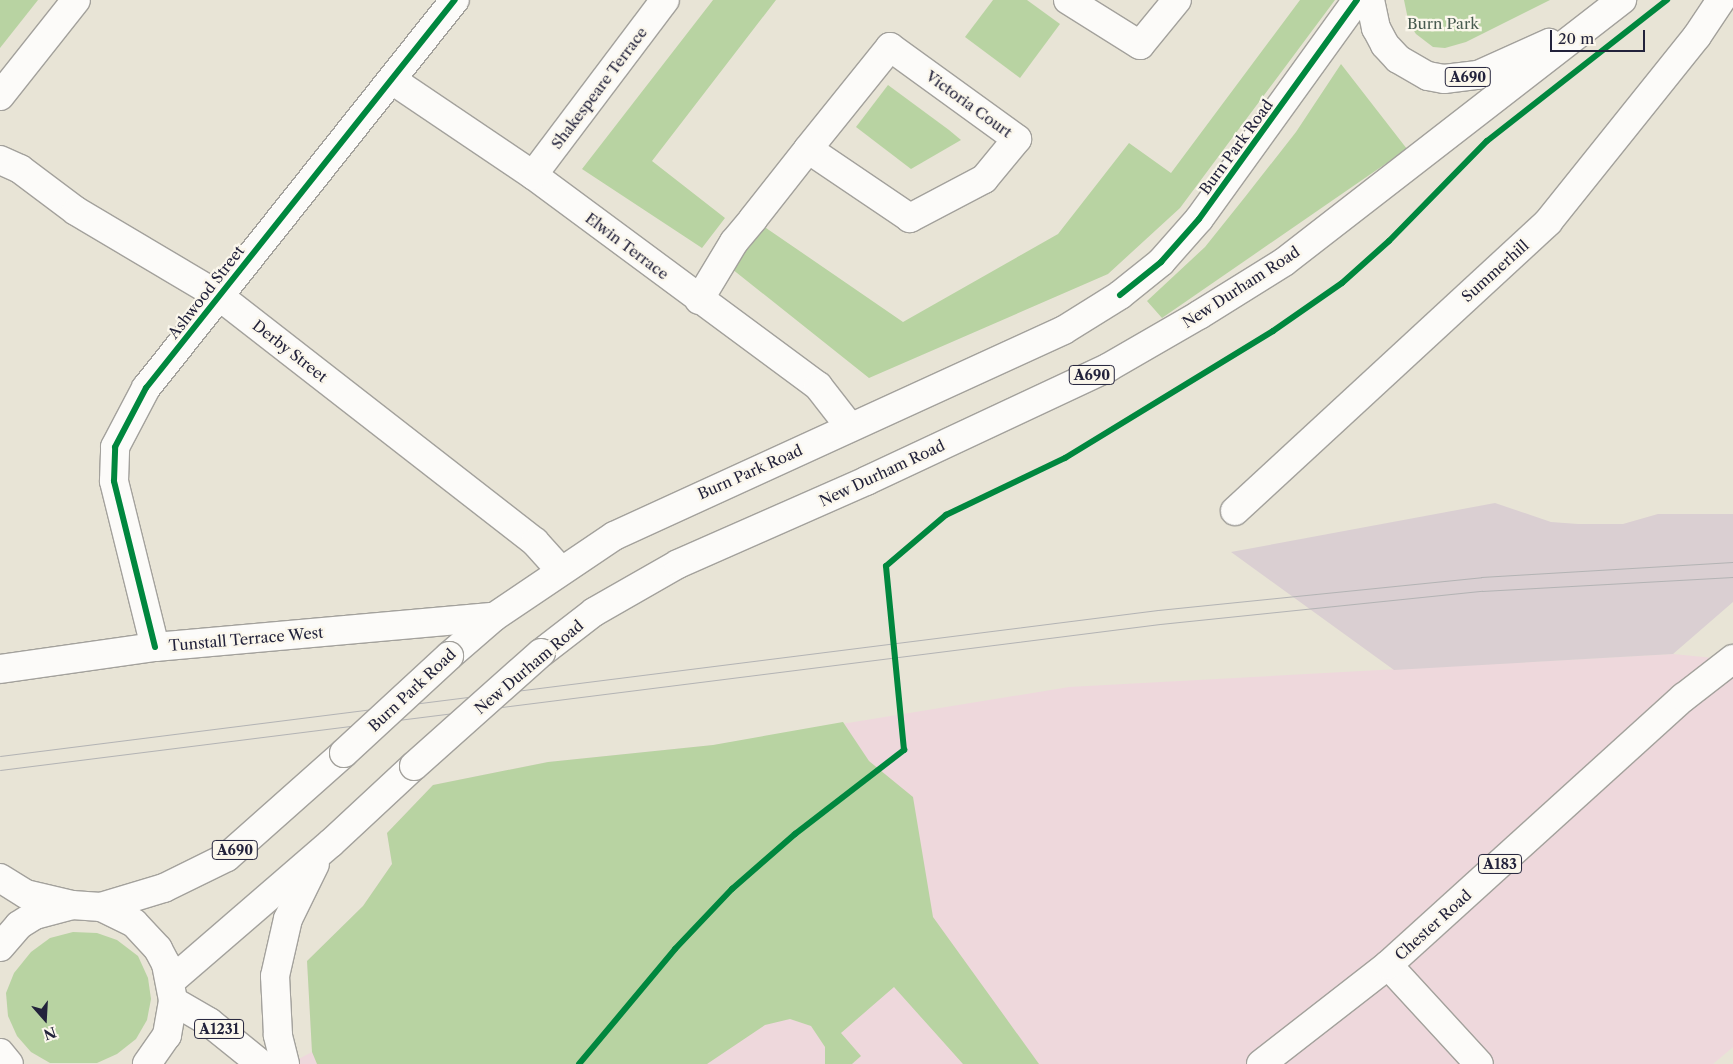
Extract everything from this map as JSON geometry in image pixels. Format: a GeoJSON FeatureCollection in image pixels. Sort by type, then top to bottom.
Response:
{"type":"FeatureCollection","features":[{"type":"Feature","properties":{"kind":"main road"},"geometry":{"type":"LineString","coordinates":[[0,96],[76,0]]}},
{"type":"Feature","properties":{"kind":"main road","name":"Ashwood Street"},"geometry":{"type":"LineString","coordinates":[[155,647],[114,481],[115,447],[146,388],[455,0]]}},
{"type":"Feature","properties":{"kind":"main road","name":"Shakespeare Terrace"},"geometry":{"type":"LineString","coordinates":[[532,175],[665,0]]}},
{"type":"Feature","properties":{"kind":"main road"},"geometry":{"type":"LineString","coordinates":[[1068,0],[1140,45],[1176,0]]}},
{"type":"Feature","properties":{"kind":"main road","name":"Burn Park Road"},"geometry":{"type":"LineString","coordinates":[[101,907],[164,888],[227,856],[494,617],[560,570],[614,536],[1064,330],[1120,295],[1161,262],[1199,219],[1357,0]]}},
{"type":"Feature","properties":{"kind":"main road","name":"A690"},"geometry":{"type":"LineString","coordinates":[[1370,0],[1376,28],[1398,59],[1420,72],[1444,79],[1461,79],[1496,68],[1598,19]]}},
{"type":"Feature","properties":{"kind":"main road","name":"New Durham Road"},"geometry":{"type":"LineString","coordinates":[[172,991],[414,766],[541,653],[594,612],[678,564],[866,481],[1109,367],[1200,315],[1299,251],[1622,0]]}},
{"type":"Feature","properties":{"kind":"main road","name":"Summerhill"},"geometry":{"type":"LineString","coordinates":[[1235,511],[1548,222],[1697,36],[1721,0]]}},
{"type":"Feature","properties":{"kind":"main road","name":"Victoria Court"},"geometry":{"type":"LineString","coordinates":[[699,300],[734,242],[808,149],[890,47],[1017,139],[984,179],[910,218],[808,149]]}},
{"type":"Feature","properties":{"kind":"main road","name":"Elwin Terrace"},"geometry":{"type":"LineString","coordinates":[[392,80],[532,175],[818,386],[850,427]]}},
{"type":"Feature","properties":{"kind":"main road","name":"Derby Street"},"geometry":{"type":"LineString","coordinates":[[0,160],[20,169],[76,211],[219,296],[535,542],[560,570]]}},
{"type":"Feature","properties":{"kind":"main road","name":"Tunstall Terrace West"},"geometry":{"type":"LineString","coordinates":[[0,669],[155,647],[494,617]]}},
{"type":"Feature","properties":{"kind":"main road","name":"Chester Road"},"geometry":{"type":"LineString","coordinates":[[1261,1064],[1388,965],[1684,697],[1733,658]]}},
{"type":"Feature","properties":{"kind":"main road"},"geometry":{"type":"LineString","coordinates":[[285,1064],[275,1005],[280,946],[299,891],[331,843]]}},
{"type":"Feature","properties":{"kind":"main road"},"geometry":{"type":"LineString","coordinates":[[0,878],[26,894],[72,905],[101,907],[134,923],[158,949],[172,991]]}},
{"type":"Feature","properties":{"kind":"main road"},"geometry":{"type":"LineString","coordinates":[[0,947],[19,925],[35,915],[72,905]]}},
{"type":"Feature","properties":{"kind":"main road"},"geometry":{"type":"LineString","coordinates":[[1388,965],[1479,1064]]}},
{"type":"Feature","properties":{"kind":"main road","name":"A1231"},"geometry":{"type":"LineString","coordinates":[[147,1064],[167,1035],[172,991]]}},
{"type":"Feature","properties":{"kind":"main road","name":"A1231"},"geometry":{"type":"LineString","coordinates":[[172,991],[261,1064]]}},
{"type":"Feature","properties":{"kind":"main road"},"geometry":{"type":"LineString","coordinates":[[0,1053],[9,1064]]}},
{"type":"Feature","properties":{"kind":"shaded area"},"geometry":{"type":"Polygon","coordinates":[[[1495,503],[1551,522],[1578,524],[1623,524],[1658,514],[1733,514],[1733,602],[1673,654],[1394,670],[1231,552],[1495,503]]]}},
{"type":"Feature","properties":{"kind":"shaded area"},"geometry":{"type":"Polygon","coordinates":[[[1673,654],[1733,660],[1733,1047],[1713,1064],[289,1064],[312,1052],[307,961],[363,906],[392,864],[387,833],[433,785],[548,762],[713,745],[1069,687],[1673,654]]]}},
{"type":"Feature","properties":{"kind":"green space"},"geometry":{"type":"Polygon","coordinates":[[[0,0],[38,0],[0,48],[0,0]]]}},
{"type":"Feature","properties":{"kind":"green space"},"geometry":{"type":"Polygon","coordinates":[[[713,0],[776,0],[652,161],[725,218],[702,248],[582,169],[713,0]]]}},
{"type":"Feature","properties":{"kind":"green space"},"geometry":{"type":"Polygon","coordinates":[[[993,0],[1027,0],[1060,24],[1020,78],[965,37],[993,0]]]}},
{"type":"Feature","properties":{"kind":"green space"},"geometry":{"type":"Polygon","coordinates":[[[1300,0],[1335,0],[1180,208],[1108,274],[869,378],[722,261],[753,219],[903,322],[1058,234],[1129,143],[1171,173],[1300,0]]]}},
{"type":"Feature","properties":{"kind":"green space","name":"Burn Park"},"geometry":{"type":"Polygon","coordinates":[[[1404,0],[1550,0],[1466,42],[1445,48],[1433,47],[1416,34],[1409,24],[1404,0]]]}},
{"type":"Feature","properties":{"kind":"green space"},"geometry":{"type":"Polygon","coordinates":[[[1341,64],[1407,149],[1162,318],[1147,301],[1205,247],[1296,132],[1341,64]]]}},
{"type":"Feature","properties":{"kind":"green space"},"geometry":{"type":"Polygon","coordinates":[[[888,85],[961,140],[911,169],[856,127],[888,85]]]}},
{"type":"Feature","properties":{"kind":"green space"},"geometry":{"type":"Polygon","coordinates":[[[843,722],[869,761],[913,797],[933,917],[1039,1064],[963,1064],[894,987],[841,1033],[861,1056],[852,1064],[825,1064],[825,1047],[811,1026],[790,1019],[765,1025],[707,1064],[317,1064],[312,1052],[307,961],[363,906],[392,864],[387,833],[433,785],[548,762],[713,745],[843,722]]]}},
{"type":"Feature","properties":{"kind":"green space"},"geometry":{"type":"Polygon","coordinates":[[[73,932],[97,933],[117,940],[138,956],[148,978],[151,999],[147,1020],[136,1039],[117,1054],[97,1063],[50,1063],[31,1052],[17,1036],[8,1016],[6,993],[14,973],[31,952],[50,938],[73,932]]]}},
{"type":"Feature","properties":{"kind":"tram line"},"geometry":{"type":"LineString","coordinates":[[0,756],[1158,610],[1481,577],[1733,562]]}},
{"type":"Feature","properties":{"kind":"tram line"},"geometry":{"type":"LineString","coordinates":[[0,770],[1160,624],[1482,591],[1733,577]]}},
{"type":"Feature","properties":{"kind":"cycle path"},"geometry":{"type":"LineString","coordinates":[[155,647],[114,481],[115,447],[146,388],[455,0]]}},
{"type":"Feature","properties":{"kind":"cycle path"},"geometry":{"type":"LineString","coordinates":[[1120,295],[1161,262],[1199,219],[1357,0]]}},
{"type":"Feature","properties":{"kind":"cycle path"},"geometry":{"type":"LineString","coordinates":[[579,1064],[675,949],[732,889],[795,834],[904,750],[886,566],[946,515],[1065,458],[1273,331],[1342,283],[1389,241],[1487,141],[1667,0]]}}]}
